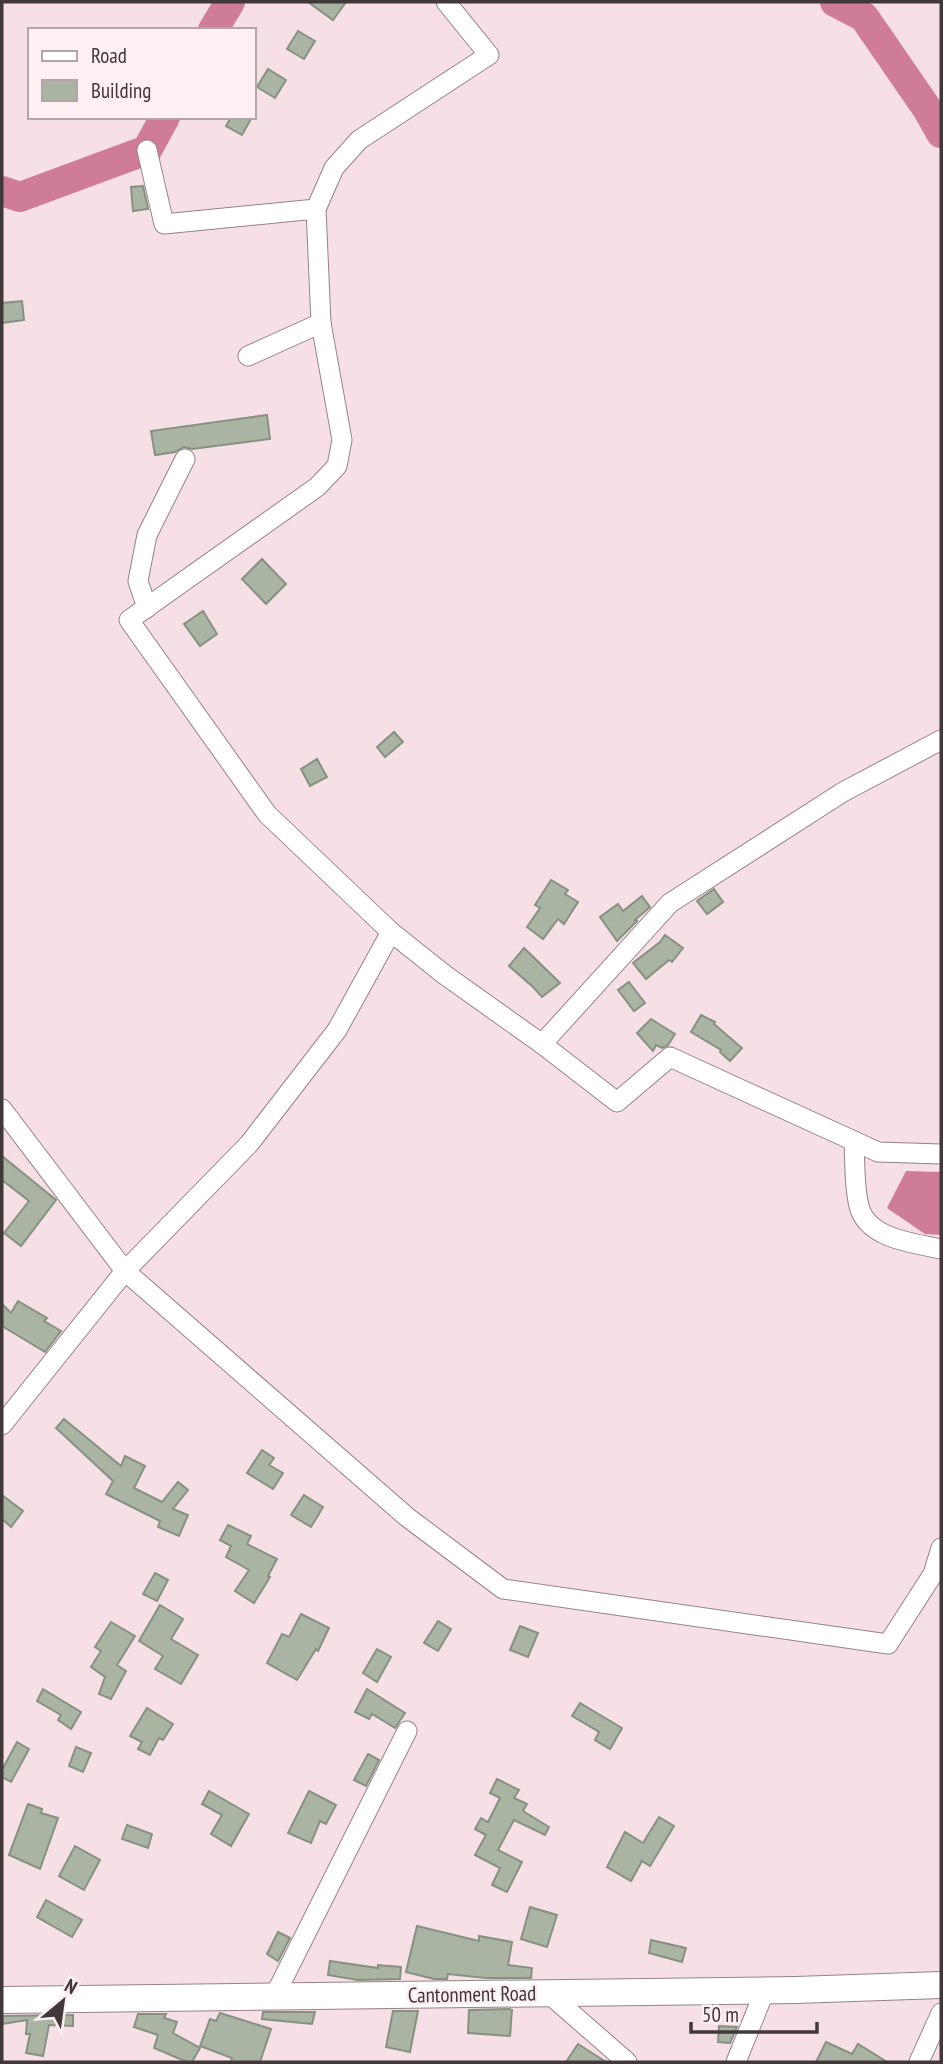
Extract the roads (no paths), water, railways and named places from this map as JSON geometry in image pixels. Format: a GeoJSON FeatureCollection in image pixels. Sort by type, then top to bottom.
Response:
{"type":"FeatureCollection","features":[{"type":"Feature","properties":{"kind":"street"},"geometry":{"type":"LineString","coordinates":[[446,2],[489,55],[359,140],[334,168],[316,209],[321,323],[342,440],[337,466],[317,487],[129,620],[267,814],[390,932],[617,1102],[670,1057],[878,1152],[941,1154]]}},
{"type":"Feature","properties":{"kind":"street"},"geometry":{"type":"LineString","coordinates":[[147,150],[164,224],[316,209]]}},
{"type":"Feature","properties":{"kind":"street"},"geometry":{"type":"LineString","coordinates":[[248,356],[321,323]]}},
{"type":"Feature","properties":{"kind":"street"},"geometry":{"type":"LineString","coordinates":[[147,608],[138,581],[147,535],[185,459]]}},
{"type":"Feature","properties":{"kind":"street"},"geometry":{"type":"LineString","coordinates":[[542,1044],[670,903],[843,792],[941,740]]}},
{"type":"Feature","properties":{"kind":"street"},"geometry":{"type":"LineString","coordinates":[[2,1425],[125,1271],[249,1144],[337,1030],[390,932]]}},
{"type":"Feature","properties":{"kind":"street"},"geometry":{"type":"LineString","coordinates":[[2,1109],[125,1271],[407,1517],[503,1589],[888,1644],[933,1574],[941,1548]]}},
{"type":"Feature","properties":{"kind":"street"},"geometry":{"type":"LineString","coordinates":[[854,1140],[859,1207],[867,1223],[895,1240],[941,1249]]}},
{"type":"Feature","properties":{"kind":"street"},"geometry":{"type":"LineString","coordinates":[[274,1997],[407,1731]]}},
{"type":"Feature","properties":{"kind":"street","name":"Cantonment Road"},"geometry":{"type":"LineString","coordinates":[[2,2000],[765,1990],[941,1985]]}},
{"type":"Feature","properties":{"kind":"street"},"geometry":{"type":"LineString","coordinates":[[736,2062],[765,1990]]}},
{"type":"Feature","properties":{"kind":"street"},"geometry":{"type":"LineString","coordinates":[[548,1993],[627,2062]]}},
{"type":"Feature","properties":{"kind":"street"},"geometry":{"type":"LineString","coordinates":[[919,2062],[941,2013]]}},
{"type":"Feature","properties":{"kind":"waterway"},"geometry":{"type":"LineString","coordinates":[[214,28],[230,2]]}},
{"type":"Feature","properties":{"kind":"waterway"},"geometry":{"type":"LineString","coordinates":[[835,2],[864,17],[941,133]]}},
{"type":"Feature","properties":{"kind":"waterway"},"geometry":{"type":"LineString","coordinates":[[2,191],[20,197],[147,150],[164,119]]}}]}
